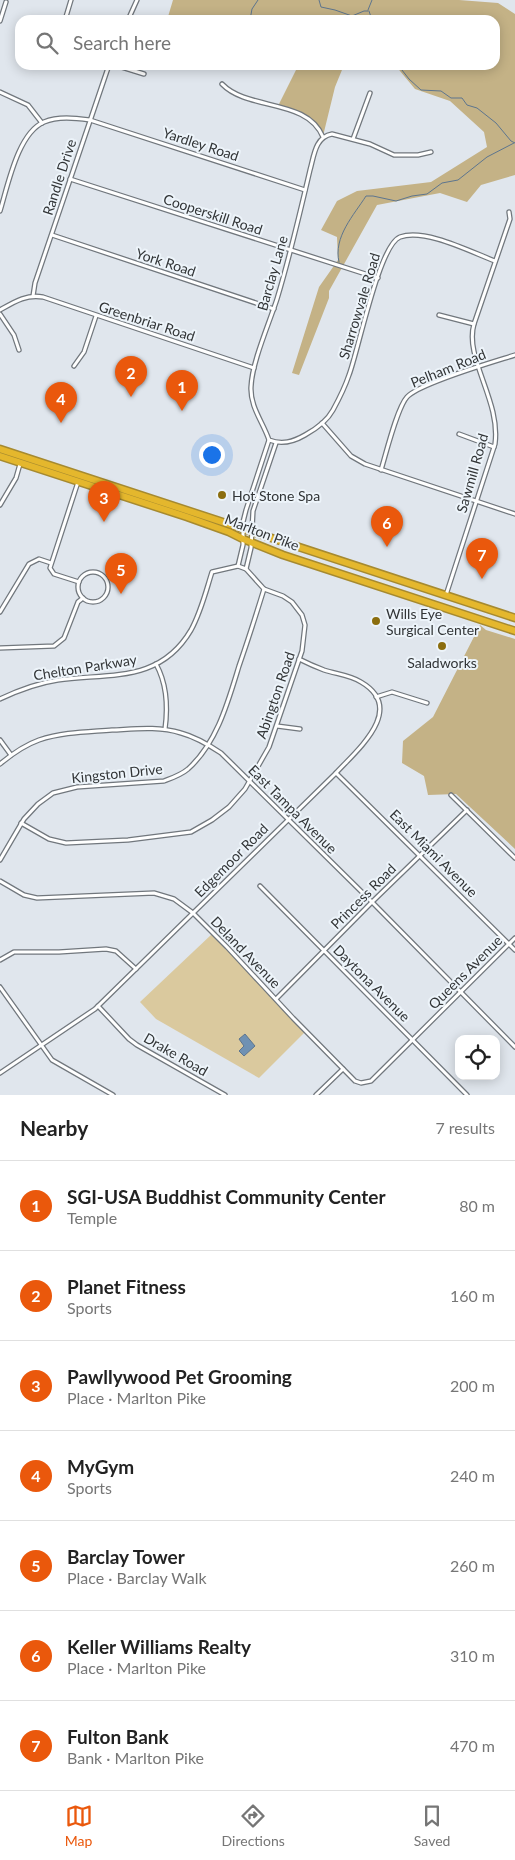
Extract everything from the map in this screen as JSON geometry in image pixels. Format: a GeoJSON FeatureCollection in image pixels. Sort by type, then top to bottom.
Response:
{"type":"FeatureCollection","features":[{"type":"Feature","properties":{"kind":"highway","name":"Marlton Pike"},"geometry":{"type":"LineString","coordinates":[[0,449],[243,534],[446,595],[515,618]]}},
{"type":"Feature","properties":{"kind":"highway"},"geometry":{"type":"LineString","coordinates":[[0,455],[6,455],[10,452]]}},
{"type":"Feature","properties":{"kind":"highway","name":"Marlton Pike"},"geometry":{"type":"LineString","coordinates":[[0,455],[229,532],[251,536],[283,555],[515,631]]}},
{"type":"Feature","properties":{"kind":"street"},"geometry":{"type":"LineString","coordinates":[[66,15],[71,0]]}},
{"type":"Feature","properties":{"kind":"street"},"geometry":{"type":"LineString","coordinates":[[130,15],[137,0]]}},
{"type":"Feature","properties":{"kind":"street"},"geometry":{"type":"LineString","coordinates":[[0,21],[6,2]]}},
{"type":"Feature","properties":{"kind":"street","name":"Randle Drive"},"geometry":{"type":"LineString","coordinates":[[33,296],[35,283],[107,70]]}},
{"type":"Feature","properties":{"kind":"street"},"geometry":{"type":"LineString","coordinates":[[131,70],[144,74]]}},
{"type":"Feature","properties":{"kind":"street"},"geometry":{"type":"LineString","coordinates":[[222,84],[234,94],[300,114],[314,122],[320,128],[323,137],[332,134],[353,139],[394,155],[431,152]]}},
{"type":"Feature","properties":{"kind":"street"},"geometry":{"type":"LineString","coordinates":[[0,92],[28,105],[42,123],[30,132],[22,145],[0,211]]}},
{"type":"Feature","properties":{"kind":"street"},"geometry":{"type":"LineString","coordinates":[[353,139],[370,93]]}},
{"type":"Feature","properties":{"kind":"street","name":"Yardley Road"},"geometry":{"type":"LineString","coordinates":[[42,123],[56,118],[90,120],[305,190]]}},
{"type":"Feature","properties":{"kind":"street","name":"Barclay Lane"},"geometry":{"type":"LineString","coordinates":[[272,442],[252,401],[251,389],[254,368],[291,250],[316,149],[323,137]]}},
{"type":"Feature","properties":{"kind":"street","name":"Cooperskill Road"},"geometry":{"type":"LineString","coordinates":[[70,180],[378,278]]}},
{"type":"Feature","properties":{"kind":"street","name":"Sawmill Road"},"geometry":{"type":"LineString","coordinates":[[446,595],[494,447],[496,435],[495,418],[472,344],[474,324],[510,219],[509,212]]}},
{"type":"Feature","properties":{"kind":"street","name":"York Road"},"geometry":{"type":"LineString","coordinates":[[52,235],[274,309]]}},
{"type":"Feature","properties":{"kind":"street","name":"Sharrowvale Road"},"geometry":{"type":"LineString","coordinates":[[272,442],[284,443],[296,440],[315,429],[333,411],[349,376],[386,255],[391,244],[399,237],[424,237],[440,240],[495,261]]}},
{"type":"Feature","properties":{"kind":"street"},"geometry":{"type":"LineString","coordinates":[[19,350],[14,335],[0,312],[17,300],[33,296]]}},
{"type":"Feature","properties":{"kind":"street","name":"Greenbriar Road"},"geometry":{"type":"LineString","coordinates":[[33,296],[254,368]]}},
{"type":"Feature","properties":{"kind":"street"},"geometry":{"type":"LineString","coordinates":[[439,315],[474,324]]}},
{"type":"Feature","properties":{"kind":"street"},"geometry":{"type":"LineString","coordinates":[[74,366],[84,352],[96,316]]}},
{"type":"Feature","properties":{"kind":"street","name":"Pelham Road"},"geometry":{"type":"LineString","coordinates":[[381,470],[388,444],[407,397],[432,384],[515,354]]}},
{"type":"Feature","properties":{"kind":"street"},"geometry":{"type":"LineString","coordinates":[[322,423],[351,456],[365,464],[515,514]]}},
{"type":"Feature","properties":{"kind":"street"},"geometry":{"type":"LineString","coordinates":[[459,434],[494,447]]}},
{"type":"Feature","properties":{"kind":"street"},"geometry":{"type":"LineString","coordinates":[[264,589],[242,568],[243,534],[246,510],[272,442]]}},
{"type":"Feature","properties":{"kind":"street"},"geometry":{"type":"LineString","coordinates":[[242,568],[251,536],[253,511],[272,442]]}},
{"type":"Feature","properties":{"kind":"street"},"geometry":{"type":"LineString","coordinates":[[0,505],[16,478],[20,463]]}},
{"type":"Feature","properties":{"kind":"street"},"geometry":{"type":"LineString","coordinates":[[78,482],[50,569],[54,574],[79,582]]}},
{"type":"Feature","properties":{"kind":"street"},"geometry":{"type":"LineString","coordinates":[[0,612],[30,564],[39,560],[51,563]]}},
{"type":"Feature","properties":{"kind":"street","name":"Chelton Parkway"},"geometry":{"type":"LineString","coordinates":[[0,698],[38,684],[60,680],[132,674],[156,664],[178,647],[191,630],[200,610],[212,572],[242,568]]}},
{"type":"Feature","properties":{"kind":"street"},"geometry":{"type":"LineString","coordinates":[[94,572],[101,575],[107,583],[106,592],[101,598],[92,601],[83,598],[79,591],[79,582],[85,574],[94,572]]}},
{"type":"Feature","properties":{"kind":"street","name":"Abington Road"},"geometry":{"type":"LineString","coordinates":[[21,823],[49,839],[66,843],[128,840],[191,832],[212,820],[229,807],[250,782],[269,747],[299,659],[304,634],[302,615],[292,602],[283,596],[264,589]]}},
{"type":"Feature","properties":{"kind":"street","name":"Kingston Drive"},"geometry":{"type":"LineString","coordinates":[[0,860],[21,823],[38,804],[53,793],[77,787],[164,781],[188,769],[208,744],[226,707],[264,589]]}},
{"type":"Feature","properties":{"kind":"street"},"geometry":{"type":"LineString","coordinates":[[0,648],[54,646],[64,638],[78,602],[83,598]]}},
{"type":"Feature","properties":{"kind":"street"},"geometry":{"type":"LineString","coordinates":[[299,659],[324,670],[360,681],[376,697],[392,692],[427,703]]}},
{"type":"Feature","properties":{"kind":"street"},"geometry":{"type":"LineString","coordinates":[[156,664],[164,682],[165,729]]}},
{"type":"Feature","properties":{"kind":"street","name":"Edgemoor Road"},"geometry":{"type":"LineString","coordinates":[[0,1073],[98,1006],[336,773],[373,733],[380,710],[376,697]]}},
{"type":"Feature","properties":{"kind":"street"},"geometry":{"type":"LineString","coordinates":[[277,726],[300,728]]}},
{"type":"Feature","properties":{"kind":"street","name":"East Tampa Avenue"},"geometry":{"type":"LineString","coordinates":[[0,764],[28,745],[57,735],[136,728],[165,729],[182,733],[208,744],[222,754],[515,1046]]}},
{"type":"Feature","properties":{"kind":"street"},"geometry":{"type":"LineString","coordinates":[[0,740],[11,755]]}},
{"type":"Feature","properties":{"kind":"street","name":"East Miami Avenue"},"geometry":{"type":"LineString","coordinates":[[336,773],[515,950]]}},
{"type":"Feature","properties":{"kind":"street"},"geometry":{"type":"LineString","coordinates":[[451,795],[515,858]]}},
{"type":"Feature","properties":{"kind":"street","name":"Princess Road"},"geometry":{"type":"LineString","coordinates":[[276,999],[467,810]]}},
{"type":"Feature","properties":{"kind":"street","name":"Deland Avenue"},"geometry":{"type":"LineString","coordinates":[[0,881],[24,895],[37,898],[154,893],[174,899],[193,913],[355,1080],[366,1083]]}},
{"type":"Feature","properties":{"kind":"street","name":"Daytona Avenue"},"geometry":{"type":"LineString","coordinates":[[260,886],[467,1095]]}},
{"type":"Feature","properties":{"kind":"street","name":"Queens Avenue"},"geometry":{"type":"LineString","coordinates":[[366,1083],[371,1081],[413,1041],[515,938]]}},
{"type":"Feature","properties":{"kind":"street"},"geometry":{"type":"LineString","coordinates":[[0,960],[14,952],[59,952],[106,948],[116,951],[136,969]]}},
{"type":"Feature","properties":{"kind":"street"},"geometry":{"type":"LineString","coordinates":[[0,987],[40,1045],[56,1063],[113,1095]]}},
{"type":"Feature","properties":{"kind":"street","name":"Drake Road"},"geometry":{"type":"LineString","coordinates":[[98,1006],[137,1045],[225,1095]]}},
{"type":"Feature","properties":{"kind":"street"},"geometry":{"type":"LineString","coordinates":[[316,1095],[343,1068]]}},
{"type":"Feature","properties":{"kind":"shaded area"},"geometry":{"type":"Polygon","coordinates":[[[173,0],[459,0],[498,3],[515,14],[515,175],[481,185],[467,202],[440,193],[377,205],[329,291],[329,298],[299,375],[292,373],[319,287],[338,260],[337,237],[321,230],[337,201],[357,191],[431,182],[487,147],[484,132],[450,101],[415,89],[399,70],[500,70],[500,15],[168,15],[173,0]]]}},
{"type":"Feature","properties":{"kind":"shaded area"},"geometry":{"type":"Polygon","coordinates":[[[296,70],[342,70],[335,87],[323,136],[311,120],[278,106],[296,70]]]}},
{"type":"Feature","properties":{"kind":"shaded area"},"geometry":{"type":"Polygon","coordinates":[[[480,625],[486,630],[515,639],[515,849],[456,794],[428,795],[424,776],[402,763],[403,741],[433,717],[480,625]]]}},
{"type":"Feature","properties":{"kind":"shaded area"},"geometry":{"type":"Polygon","coordinates":[[[212,934],[306,1031],[259,1078],[156,1019],[140,1002],[212,934]]]}},
{"type":"Feature","properties":{"kind":"water"},"geometry":{"type":"Polygon","coordinates":[[[245,1034],[255,1046],[244,1056],[239,1051],[244,1046],[239,1039],[245,1034]]]}},
{"type":"Feature","properties":{"kind":"waterway"},"geometry":{"type":"LineString","coordinates":[[251,15],[252,9],[258,0]]}},
{"type":"Feature","properties":{"kind":"waterway"},"geometry":{"type":"LineString","coordinates":[[319,0],[321,7],[349,15]]}},
{"type":"Feature","properties":{"kind":"waterway"},"geometry":{"type":"LineString","coordinates":[[368,10],[372,0]]}},
{"type":"Feature","properties":{"kind":"waterway"},"geometry":{"type":"LineString","coordinates":[[354,15],[368,11]]}},
{"type":"Feature","properties":{"kind":"waterway"},"geometry":{"type":"LineString","coordinates":[[369,11],[370,15]]}},
{"type":"Feature","properties":{"kind":"waterway"},"geometry":{"type":"LineString","coordinates":[[402,70],[421,90],[441,91],[451,98],[462,98],[467,105],[477,108],[496,123],[511,141],[515,143]]}},
{"type":"Feature","properties":{"kind":"waterway"},"geometry":{"type":"LineString","coordinates":[[339,262],[338,253],[342,235],[366,196],[396,201],[427,194],[442,183],[458,180],[487,157],[514,143]]}},
{"type":"Feature","properties":{"kind":"place","name":"Planet Fitness"},"geometry":{"type":"Point","coordinates":[131,397]}},
{"type":"Feature","properties":{"kind":"place","name":"SGI-USA Buddhist Community Center"},"geometry":{"type":"Point","coordinates":[182,411]}},
{"type":"Feature","properties":{"kind":"place","name":"MyGym"},"geometry":{"type":"Point","coordinates":[61,423]}},
{"type":"Feature","properties":{"kind":"place","name":"Hot Stone Spa"},"geometry":{"type":"Point","coordinates":[222,495]}},
{"type":"Feature","properties":{"kind":"place","name":"Pawllywood Pet Grooming"},"geometry":{"type":"Point","coordinates":[104,522]}},
{"type":"Feature","properties":{"kind":"place","name":"Keller Williams Realty"},"geometry":{"type":"Point","coordinates":[387,547]}},
{"type":"Feature","properties":{"kind":"place","name":"Fulton Bank"},"geometry":{"type":"Point","coordinates":[482,579]}},
{"type":"Feature","properties":{"kind":"place","name":"Barclay Tower"},"geometry":{"type":"Point","coordinates":[121,594]}},
{"type":"Feature","properties":{"kind":"place","name":"Wills Eye Surgical Center"},"geometry":{"type":"Point","coordinates":[376,621]}},
{"type":"Feature","properties":{"kind":"place","name":"Saladworks"},"geometry":{"type":"Point","coordinates":[442,646]}}]}
